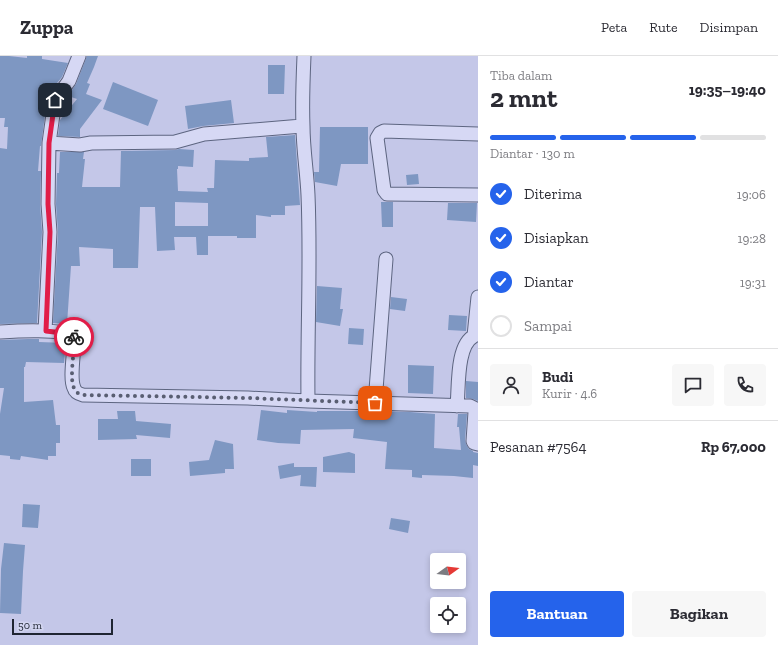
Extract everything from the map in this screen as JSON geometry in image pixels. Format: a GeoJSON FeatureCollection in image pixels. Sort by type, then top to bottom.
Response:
{"type":"FeatureCollection","features":[{"type":"Feature","properties":{"kind":"street"},"geometry":{"type":"LineString","coordinates":[[46,331],[50,232],[48,204],[49,143],[55,100],[69,81],[79,56]]}},
{"type":"Feature","properties":{"kind":"street"},"geometry":{"type":"LineString","coordinates":[[304,56],[302,126],[308,202],[308,401]]}},
{"type":"Feature","properties":{"kind":"street"},"geometry":{"type":"LineString","coordinates":[[49,143],[80,145],[90,143],[175,142],[204,134],[302,126]]}},
{"type":"Feature","properties":{"kind":"street"},"geometry":{"type":"LineString","coordinates":[[478,134],[384,132],[380,133],[377,138],[384,190],[387,194],[478,195]]}},
{"type":"Feature","properties":{"kind":"street"},"geometry":{"type":"LineString","coordinates":[[375,403],[386,259]]}},
{"type":"Feature","properties":{"kind":"street"},"geometry":{"type":"LineString","coordinates":[[458,406],[460,360],[466,344],[470,339],[476,336],[478,297]]}},
{"type":"Feature","properties":{"kind":"street"},"geometry":{"type":"LineString","coordinates":[[0,332],[46,331],[68,333],[74,337],[72,379],[74,388],[78,393],[83,395],[248,398],[470,406],[474,408],[475,412],[473,441],[474,443],[478,444]]}},
{"type":"Feature","properties":{"kind":"building"},"geometry":{"type":"Polygon","coordinates":[[[0,56],[27,58],[27,56],[42,56],[42,59],[68,63],[62,77],[52,89],[47,99],[40,146],[38,171],[41,171],[40,204],[42,232],[37,323],[0,324],[0,148],[7,149],[8,127],[4,127],[5,118],[0,118],[0,56]]]}},
{"type":"Feature","properties":{"kind":"building"},"geometry":{"type":"Polygon","coordinates":[[[87,56],[98,56],[87,83],[90,84],[86,94],[102,100],[80,129],[80,137],[58,136],[60,120],[77,99],[68,96],[76,84],[87,56]]]}},
{"type":"Feature","properties":{"kind":"building"},"geometry":{"type":"Polygon","coordinates":[[[268,65],[285,65],[284,94],[268,94],[268,65]]]}},
{"type":"Feature","properties":{"kind":"building"},"geometry":{"type":"Polygon","coordinates":[[[113,82],[158,100],[148,126],[103,109],[113,82]]]}},
{"type":"Feature","properties":{"kind":"building"},"geometry":{"type":"Polygon","coordinates":[[[231,100],[234,123],[188,129],[185,106],[231,100]]]}},
{"type":"Feature","properties":{"kind":"building"},"geometry":{"type":"Polygon","coordinates":[[[320,127],[368,127],[368,164],[341,164],[337,186],[315,182],[314,172],[319,172],[320,127]]]}},
{"type":"Feature","properties":{"kind":"building"},"geometry":{"type":"Polygon","coordinates":[[[295,135],[300,205],[285,206],[285,215],[271,215],[271,217],[256,215],[256,238],[237,238],[237,236],[208,236],[208,255],[197,255],[196,237],[174,237],[175,250],[157,251],[155,207],[140,207],[138,268],[113,268],[113,249],[79,247],[80,266],[71,266],[67,324],[53,323],[58,232],[56,204],[57,173],[59,173],[60,152],[84,152],[83,159],[85,159],[82,187],[120,187],[121,151],[179,149],[194,150],[193,167],[178,166],[178,191],[208,192],[207,188],[214,188],[215,160],[249,161],[249,158],[268,157],[266,137],[295,135]],[[175,202],[175,226],[208,226],[208,203],[175,202]]]}},
{"type":"Feature","properties":{"kind":"building"},"geometry":{"type":"Polygon","coordinates":[[[418,174],[419,184],[407,185],[406,175],[418,174]]]}},
{"type":"Feature","properties":{"kind":"building"},"geometry":{"type":"Polygon","coordinates":[[[381,202],[393,202],[393,227],[382,227],[381,202]]]}},
{"type":"Feature","properties":{"kind":"building"},"geometry":{"type":"Polygon","coordinates":[[[448,203],[477,203],[476,222],[447,220],[448,203]]]}},
{"type":"Feature","properties":{"kind":"building"},"geometry":{"type":"Polygon","coordinates":[[[317,286],[342,288],[340,309],[343,309],[340,326],[316,322],[317,286]]]}},
{"type":"Feature","properties":{"kind":"building"},"geometry":{"type":"Polygon","coordinates":[[[391,297],[407,299],[405,311],[390,309],[391,297]]]}},
{"type":"Feature","properties":{"kind":"building"},"geometry":{"type":"Polygon","coordinates":[[[449,315],[467,316],[466,331],[448,330],[449,315]]]}},
{"type":"Feature","properties":{"kind":"building"},"geometry":{"type":"Polygon","coordinates":[[[349,328],[364,329],[363,345],[348,344],[349,328]]]}},
{"type":"Feature","properties":{"kind":"building"},"geometry":{"type":"Polygon","coordinates":[[[39,339],[39,342],[66,343],[64,363],[26,362],[24,367],[24,402],[53,400],[56,425],[60,425],[60,443],[56,443],[56,456],[48,456],[48,460],[21,456],[20,460],[10,459],[10,456],[0,455],[0,414],[4,388],[0,388],[0,340],[39,339]]]}},
{"type":"Feature","properties":{"kind":"building"},"geometry":{"type":"Polygon","coordinates":[[[408,365],[434,366],[433,394],[408,393],[408,365]]]}},
{"type":"Feature","properties":{"kind":"building"},"geometry":{"type":"Polygon","coordinates":[[[466,381],[478,382],[478,401],[466,398],[466,381]]]}},
{"type":"Feature","properties":{"kind":"building"},"geometry":{"type":"Polygon","coordinates":[[[261,410],[287,413],[287,410],[317,412],[410,412],[435,414],[434,448],[461,450],[459,427],[457,427],[458,414],[467,414],[465,440],[469,449],[478,453],[478,466],[473,465],[473,478],[422,475],[422,478],[412,477],[412,470],[385,469],[387,442],[353,438],[354,429],[301,430],[300,444],[257,440],[261,410]]]}},
{"type":"Feature","properties":{"kind":"building"},"geometry":{"type":"Polygon","coordinates":[[[117,411],[135,411],[136,421],[171,424],[170,438],[136,435],[137,439],[98,440],[98,419],[118,419],[117,411]]]}},
{"type":"Feature","properties":{"kind":"building"},"geometry":{"type":"Polygon","coordinates":[[[215,440],[233,444],[234,469],[225,469],[225,473],[190,476],[189,462],[209,460],[215,440]]]}},
{"type":"Feature","properties":{"kind":"building"},"geometry":{"type":"Polygon","coordinates":[[[349,452],[355,454],[355,473],[323,472],[323,457],[349,452]]]}},
{"type":"Feature","properties":{"kind":"building"},"geometry":{"type":"Polygon","coordinates":[[[131,459],[151,459],[151,476],[131,476],[131,459]]]}},
{"type":"Feature","properties":{"kind":"building"},"geometry":{"type":"Polygon","coordinates":[[[294,463],[294,467],[317,467],[316,487],[300,486],[301,475],[280,479],[278,466],[294,463]]]}},
{"type":"Feature","properties":{"kind":"building"},"geometry":{"type":"Polygon","coordinates":[[[23,504],[40,505],[38,528],[22,527],[23,504]]]}},
{"type":"Feature","properties":{"kind":"building"},"geometry":{"type":"Polygon","coordinates":[[[391,518],[410,521],[408,533],[389,529],[391,518]]]}},
{"type":"Feature","properties":{"kind":"building"},"geometry":{"type":"Polygon","coordinates":[[[4,543],[25,545],[21,614],[0,613],[1,569],[4,543]]]}},
{"type":"Feature","properties":{"kind":"way so far"},"geometry":{"type":"LineString","coordinates":[[74,337],[72,379],[74,388],[78,393],[83,395],[248,398],[375,403]]}},
{"type":"Feature","properties":{"kind":"route"},"geometry":{"type":"LineString","coordinates":[[55,100],[49,143],[48,204],[50,232],[46,331],[71,334],[74,337]]}}]}
